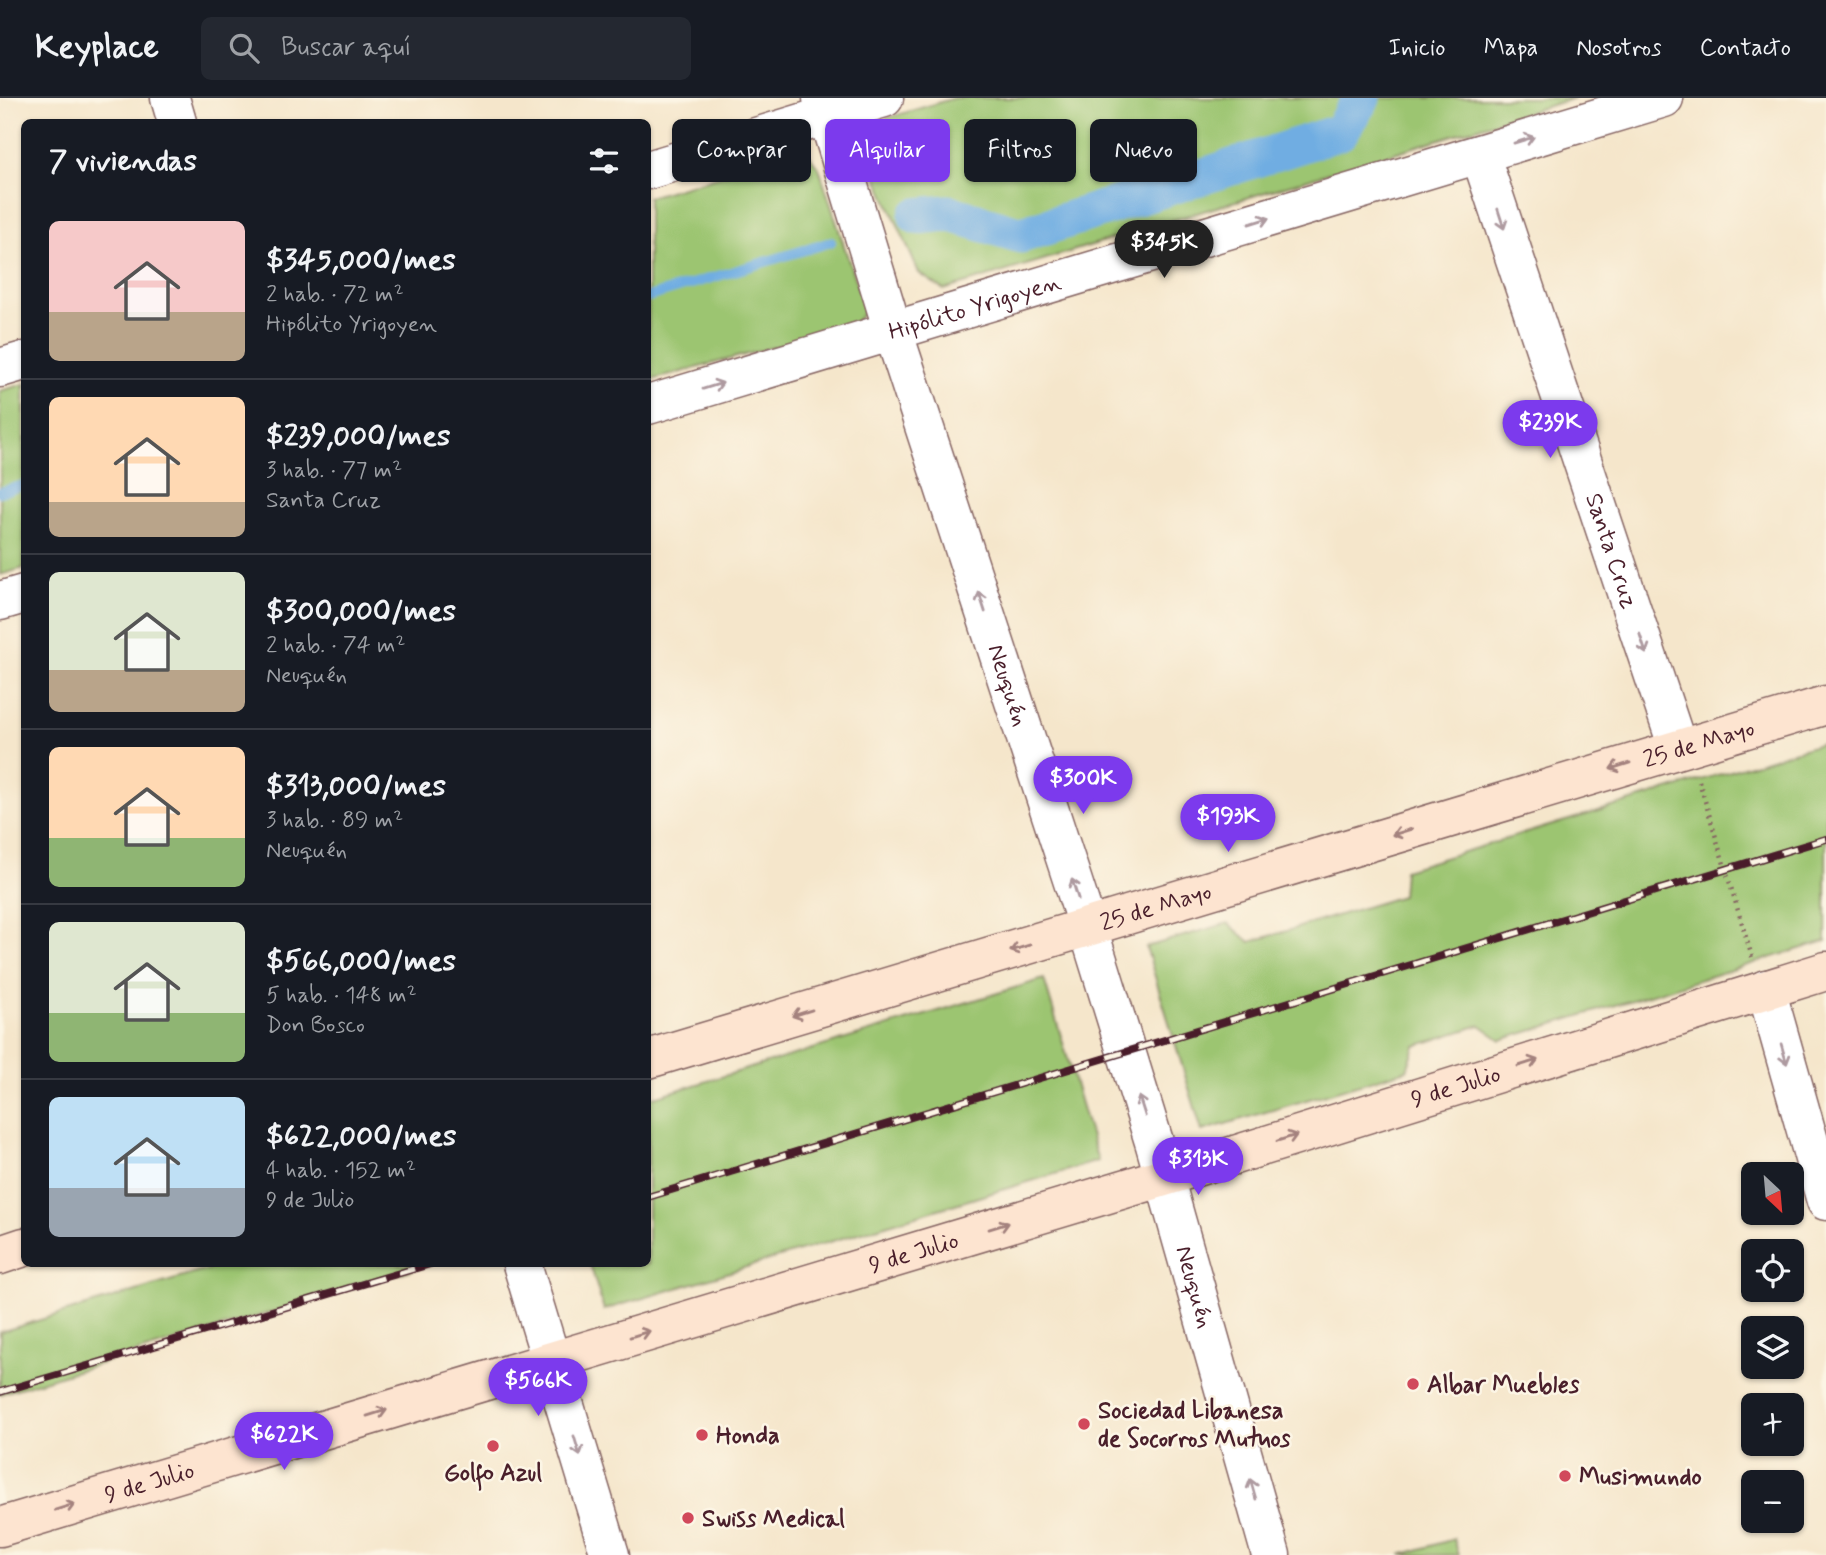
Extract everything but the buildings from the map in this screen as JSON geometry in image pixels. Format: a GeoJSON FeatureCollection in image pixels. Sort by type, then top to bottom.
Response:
{"type":"FeatureCollection","features":[{"type":"Feature","properties":{"kind":"main road","name":"25 de Mayo"},"geometry":{"type":"LineString","coordinates":[[651,1058],[1826,705]]}},
{"type":"Feature","properties":{"kind":"main road","name":"9 de Julio"},"geometry":{"type":"LineString","coordinates":[[0,1527],[1164,1177],[1760,976],[1826,971]]}},
{"type":"Feature","properties":{"kind":"main road"},"geometry":{"type":"LineString","coordinates":[[0,1255],[21,1248]]}},
{"type":"Feature","properties":{"kind":"street"},"geometry":{"type":"LineString","coordinates":[[170,98],[176,119]]}},
{"type":"Feature","properties":{"kind":"street"},"geometry":{"type":"LineString","coordinates":[[651,169],[825,107],[884,98]]}},
{"type":"Feature","properties":{"kind":"street","name":"Hipólito Yrigoyen"},"geometry":{"type":"LineString","coordinates":[[651,404],[1664,98]]}},
{"type":"Feature","properties":{"kind":"street","name":"Neuquén"},"geometry":{"type":"LineString","coordinates":[[825,107],[893,331],[1088,928],[1164,1177],[1271,1555]]}},
{"type":"Feature","properties":{"kind":"street","name":"Santa Cruz"},"geometry":{"type":"LineString","coordinates":[[1479,154],[1678,748]]}},
{"type":"Feature","properties":{"kind":"street"},"geometry":{"type":"LineString","coordinates":[[0,368],[21,361]]}},
{"type":"Feature","properties":{"kind":"street"},"geometry":{"type":"LineString","coordinates":[[0,601],[21,595]]}},
{"type":"Feature","properties":{"kind":"street"},"geometry":{"type":"LineString","coordinates":[[1760,976],[1826,1201]]}},
{"type":"Feature","properties":{"kind":"street"},"geometry":{"type":"LineString","coordinates":[[523,1267],[610,1555]]}},
{"type":"Feature","properties":{"kind":"path"},"geometry":{"type":"LineString","coordinates":[[1699,780],[1760,976]]}},
{"type":"Feature","properties":{"kind":"green space"},"geometry":{"type":"Polygon","coordinates":[[[954,98],[1575,98],[944,290],[919,273],[879,182],[950,182],[950,119],[887,118],[954,98]]]}},
{"type":"Feature","properties":{"kind":"green space"},"geometry":{"type":"Polygon","coordinates":[[[811,158],[819,168],[865,311],[852,326],[651,380],[651,196],[700,182],[811,182],[811,158]]]}},
{"type":"Feature","properties":{"kind":"green space"},"geometry":{"type":"Polygon","coordinates":[[[21,385],[21,569],[0,575],[0,391],[21,385]]]}},
{"type":"Feature","properties":{"kind":"green space"},"geometry":{"type":"Polygon","coordinates":[[[1826,742],[1826,941],[1501,1040],[1480,1025],[1415,1046],[1407,1070],[1202,1131],[1146,947],[1228,923],[1250,942],[1402,896],[1404,870],[1826,742]]]}},
{"type":"Feature","properties":{"kind":"green space"},"geometry":{"type":"Polygon","coordinates":[[[1044,979],[1098,1161],[604,1310],[591,1267],[651,1267],[651,1098],[1044,979]]]}},
{"type":"Feature","properties":{"kind":"green space"},"geometry":{"type":"Polygon","coordinates":[[[216,1267],[421,1267],[0,1394],[0,1332],[216,1267]]]}},
{"type":"Feature","properties":{"kind":"green space"},"geometry":{"type":"Polygon","coordinates":[[[1454,1539],[1459,1555],[1401,1555],[1407,1553],[1454,1539]]]}},
{"type":"Feature","properties":{"kind":"waterway"},"geometry":{"type":"LineString","coordinates":[[917,216],[948,213],[1021,235],[1340,132],[1362,98]]}},
{"type":"Feature","properties":{"kind":"waterway"},"geometry":{"type":"LineString","coordinates":[[651,296],[831,242]]}},
{"type":"Feature","properties":{"kind":"waterway"},"geometry":{"type":"LineString","coordinates":[[0,492],[21,486]]}},
{"type":"Feature","properties":{"kind":"railway"},"geometry":{"type":"LineString","coordinates":[[651,1196],[1826,839]]}},
{"type":"Feature","properties":{"kind":"railway"},"geometry":{"type":"LineString","coordinates":[[0,1392],[420,1267]]}},
{"type":"Feature","properties":{"kind":"place","name":"Albar Muebles"},"geometry":{"type":"Point","coordinates":[1413,1384]}},
{"type":"Feature","properties":{"kind":"place","name":"Sociedad Libanesa de Socorros Mutuos"},"geometry":{"type":"Point","coordinates":[1084,1424]}},
{"type":"Feature","properties":{"kind":"place","name":"Honda"},"geometry":{"type":"Point","coordinates":[702,1435]}},
{"type":"Feature","properties":{"kind":"place","name":"Golfo Azul"},"geometry":{"type":"Point","coordinates":[493,1446]}},
{"type":"Feature","properties":{"kind":"place","name":"Musimundo"},"geometry":{"type":"Point","coordinates":[1565,1476]}},
{"type":"Feature","properties":{"kind":"place","name":"Swiss Medical"},"geometry":{"type":"Point","coordinates":[688,1518]}}]}
